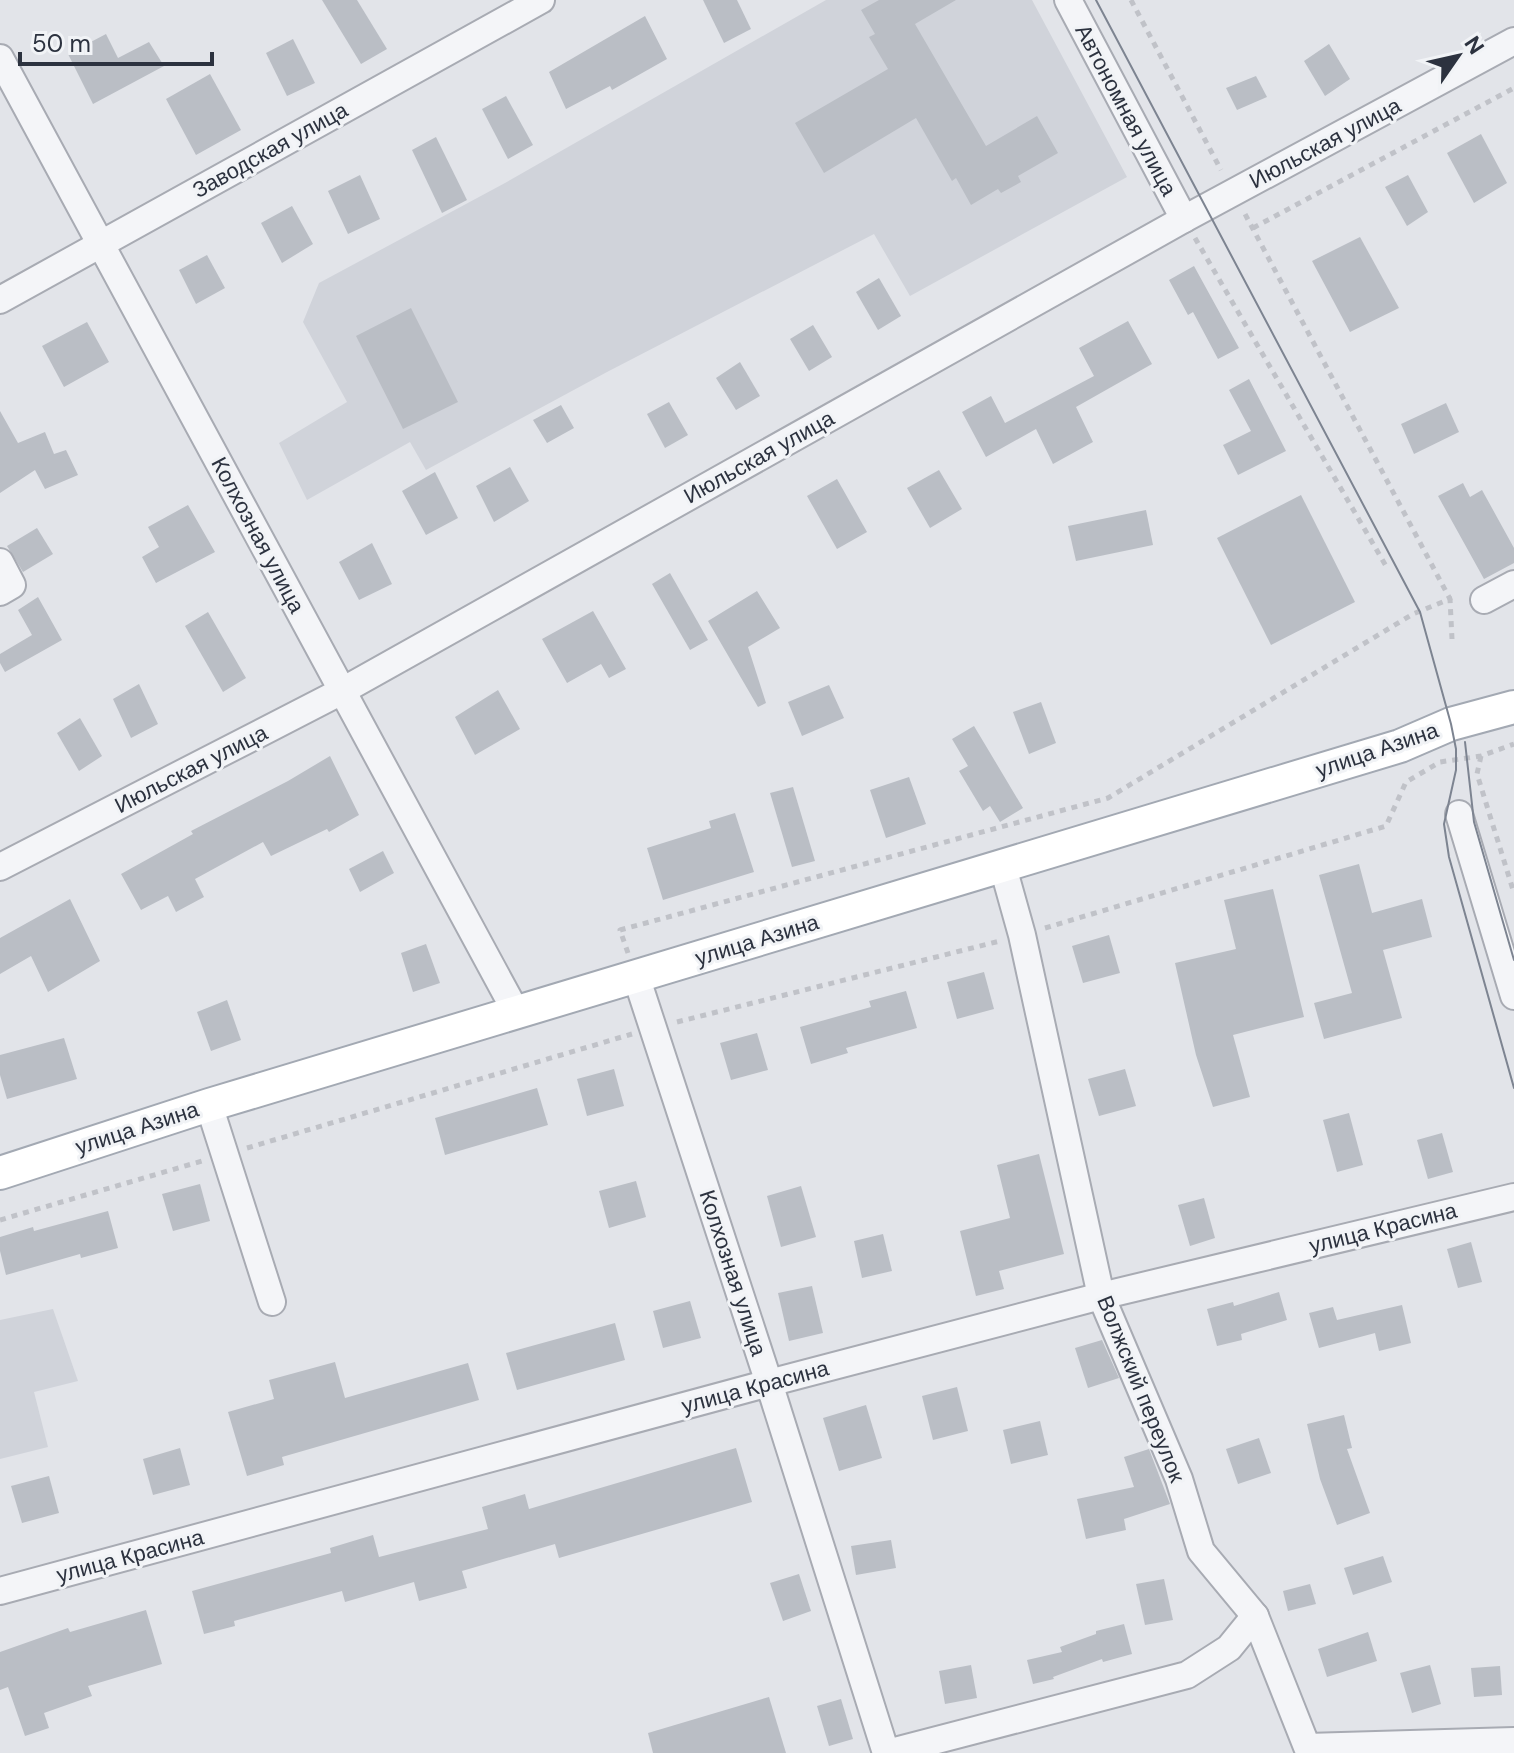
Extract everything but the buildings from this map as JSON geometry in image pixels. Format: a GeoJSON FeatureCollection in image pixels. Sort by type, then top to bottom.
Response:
{"type":"FeatureCollection","features":[{"type":"Feature","properties":{"kind":"main road","name":"улица Азина"},"geometry":{"type":"LineString","coordinates":[[0,1173],[209,1105],[1400,746],[1451,724],[1514,707]]}},
{"type":"Feature","properties":{"kind":"street","name":"Заводская улица"},"geometry":{"type":"LineString","coordinates":[[0,300],[541,0]]}},
{"type":"Feature","properties":{"kind":"street","name":"Автономная улица"},"geometry":{"type":"LineString","coordinates":[[1068,0],[1184,219]]}},
{"type":"Feature","properties":{"kind":"street","name":"Июльская улица"},"geometry":{"type":"LineString","coordinates":[[0,867],[342,691],[1184,219],[1514,41]]}},
{"type":"Feature","properties":{"kind":"street","name":"Колхозная улица"},"geometry":{"type":"LineString","coordinates":[[0,58],[516,1012]]}},
{"type":"Feature","properties":{"kind":"street"},"geometry":{"type":"LineString","coordinates":[[0,562],[12,585],[0,592]]}},
{"type":"Feature","properties":{"kind":"street"},"geometry":{"type":"LineString","coordinates":[[1484,600],[1514,584]]}},
{"type":"Feature","properties":{"kind":"street"},"geometry":{"type":"LineString","coordinates":[[1459,814],[1514,996]]}},
{"type":"Feature","properties":{"kind":"street","name":"Волжский переулок"},"geometry":{"type":"LineString","coordinates":[[1003,867],[1022,935],[1101,1296],[1179,1479],[1201,1551],[1255,1616],[1307,1747],[1514,1741]]}},
{"type":"Feature","properties":{"kind":"street","name":"Колхозная улица"},"geometry":{"type":"LineString","coordinates":[[636,976],[887,1753]]}},
{"type":"Feature","properties":{"kind":"street"},"geometry":{"type":"LineString","coordinates":[[209,1105],[272,1302]]}},
{"type":"Feature","properties":{"kind":"street","name":"улица Красина"},"geometry":{"type":"LineString","coordinates":[[0,1591],[1101,1296],[1514,1197]]}},
{"type":"Feature","properties":{"kind":"street"},"geometry":{"type":"LineString","coordinates":[[887,1753],[1187,1675],[1229,1648],[1255,1616]]}},
{"type":"Feature","properties":{"kind":"path"},"geometry":{"type":"LineString","coordinates":[[636,976],[620,930],[1108,798],[1413,614],[1450,599],[1131,0]]}},
{"type":"Feature","properties":{"kind":"path"},"geometry":{"type":"LineString","coordinates":[[1253,228],[1514,88]]}},
{"type":"Feature","properties":{"kind":"path"},"geometry":{"type":"LineString","coordinates":[[1184,219],[1386,566]]}},
{"type":"Feature","properties":{"kind":"path"},"geometry":{"type":"LineString","coordinates":[[0,1220],[652,1028],[1022,935],[1386,826],[1406,782],[1440,762],[1481,756],[1514,744]]}},
{"type":"Feature","properties":{"kind":"path"},"geometry":{"type":"LineString","coordinates":[[1481,756],[1477,774],[1514,893]]}},
{"type":"Feature","properties":{"kind":"shaded area"},"geometry":{"type":"Polygon","coordinates":[[[826,0],[1032,0],[1127,177],[910,296],[874,234],[426,470],[410,442],[307,500],[279,443],[347,402],[303,322],[319,283],[505,183],[826,0]]]}},
{"type":"Feature","properties":{"kind":"shaded area"},"geometry":{"type":"Polygon","coordinates":[[[53,1309],[78,1381],[34,1392],[48,1447],[0,1459],[0,1320],[53,1309]]]}},
{"type":"Feature","properties":{"kind":"tram line"},"geometry":{"type":"LineString","coordinates":[[1096,0],[1420,612],[1456,749],[1456,770],[1444,824],[1449,857],[1514,1088]]}},
{"type":"Feature","properties":{"kind":"tram line"},"geometry":{"type":"LineString","coordinates":[[1465,742],[1474,822],[1514,960]]}}]}
